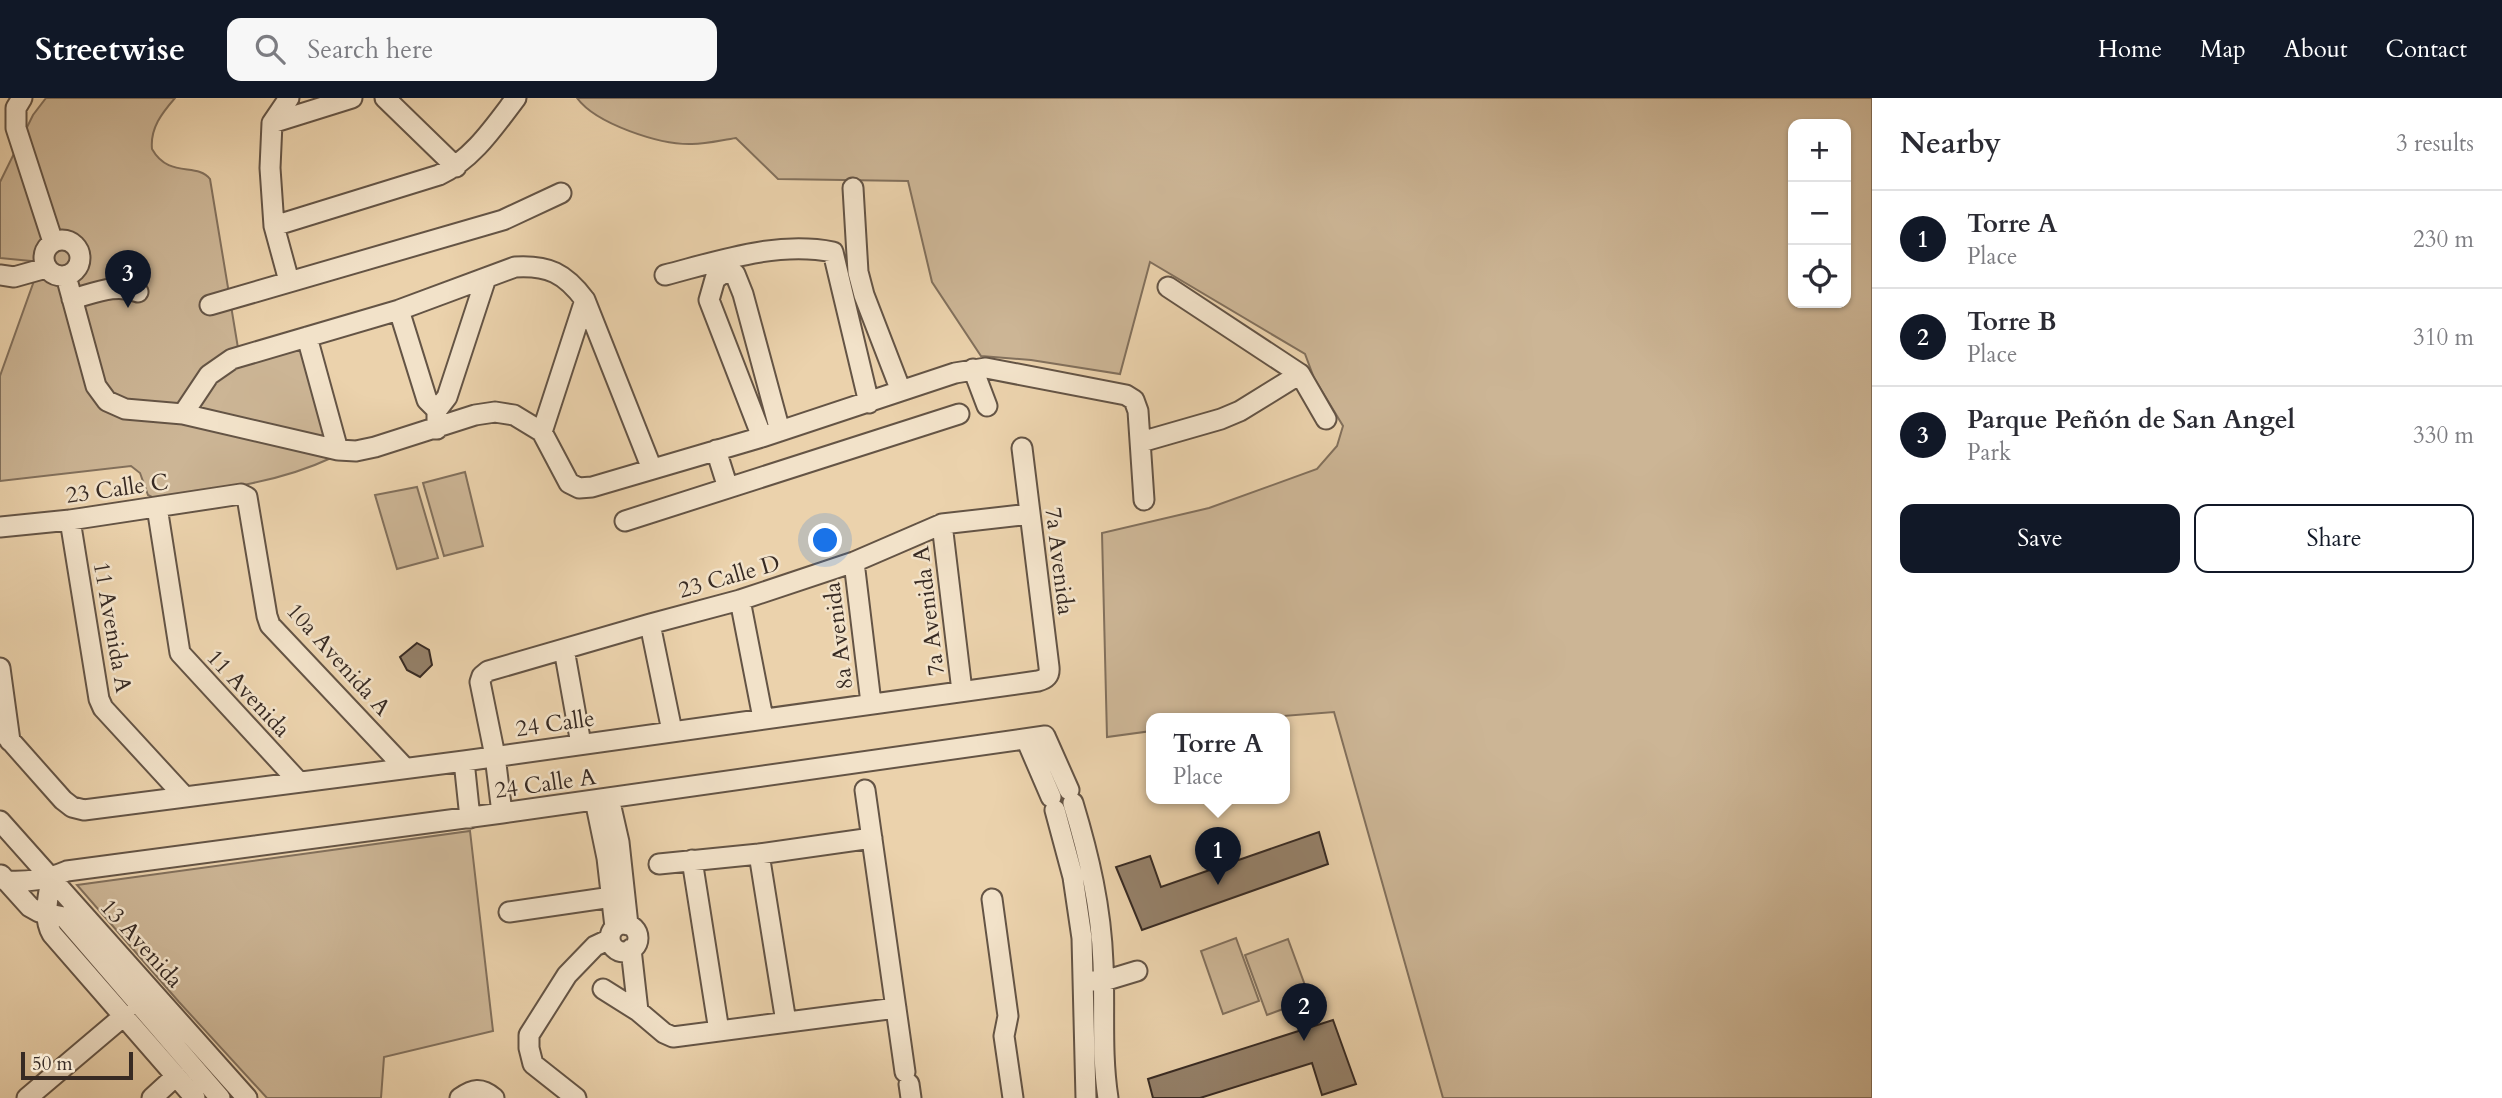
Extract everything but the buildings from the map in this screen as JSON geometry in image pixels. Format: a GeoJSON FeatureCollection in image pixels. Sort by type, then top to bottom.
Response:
{"type":"FeatureCollection","features":[{"type":"Feature","properties":{"kind":"street"},"geometry":{"type":"LineString","coordinates":[[22,98],[16,108],[16,128],[51,252]]}},
{"type":"Feature","properties":{"kind":"street"},"geometry":{"type":"LineString","coordinates":[[0,264],[15,266],[51,252],[72,243],[79,251],[80,262],[75,271],[66,276],[51,274],[51,252],[28,131],[27,117],[34,98]]}},
{"type":"Feature","properties":{"kind":"street"},"geometry":{"type":"LineString","coordinates":[[289,98],[272,123],[270,168],[274,226],[289,281]]}},
{"type":"Feature","properties":{"kind":"street"},"geometry":{"type":"LineString","coordinates":[[272,123],[352,98]]}},
{"type":"Feature","properties":{"kind":"street"},"geometry":{"type":"LineString","coordinates":[[385,98],[456,167]]}},
{"type":"Feature","properties":{"kind":"street"},"geometry":{"type":"LineString","coordinates":[[274,226],[456,167],[466,159],[516,98]]}},
{"type":"Feature","properties":{"kind":"street"},"geometry":{"type":"LineString","coordinates":[[853,188],[858,272],[864,295],[901,391]]}},
{"type":"Feature","properties":{"kind":"street"},"geometry":{"type":"LineString","coordinates":[[210,306],[503,220],[561,193]]}},
{"type":"Feature","properties":{"kind":"street"},"geometry":{"type":"LineString","coordinates":[[665,275],[754,253],[790,249],[833,252],[869,403]]}},
{"type":"Feature","properties":{"kind":"street"},"geometry":{"type":"LineString","coordinates":[[0,275],[14,277],[51,252]]}},
{"type":"Feature","properties":{"kind":"street"},"geometry":{"type":"LineString","coordinates":[[183,414],[201,384],[218,367],[232,359],[398,310],[514,267],[547,268],[575,286],[585,300],[652,469]]}},
{"type":"Feature","properties":{"kind":"street"},"geometry":{"type":"LineString","coordinates":[[725,272],[735,274],[743,293],[771,434],[714,316],[709,300],[715,278],[725,272]]}},
{"type":"Feature","properties":{"kind":"street"},"geometry":{"type":"LineString","coordinates":[[66,276],[96,386],[107,401],[125,409],[183,414],[338,450],[356,451],[437,419],[495,412],[514,415],[541,432],[561,472],[569,483],[579,488],[592,487],[771,434],[973,369],[1002,370],[1126,395],[1134,400],[1138,411],[1141,442],[1143,500]]}},
{"type":"Feature","properties":{"kind":"street"},"geometry":{"type":"LineString","coordinates":[[437,419],[447,397],[486,278]]}},
{"type":"Feature","properties":{"kind":"street"},"geometry":{"type":"LineString","coordinates":[[72,299],[116,287],[138,292]]}},
{"type":"Feature","properties":{"kind":"street"},"geometry":{"type":"LineString","coordinates":[[1168,288],[1300,374],[1326,419]]}},
{"type":"Feature","properties":{"kind":"street"},"geometry":{"type":"LineString","coordinates":[[541,432],[585,300]]}},
{"type":"Feature","properties":{"kind":"street"},"geometry":{"type":"LineString","coordinates":[[398,310],[427,400],[437,419]]}},
{"type":"Feature","properties":{"kind":"street"},"geometry":{"type":"LineString","coordinates":[[307,337],[338,450]]}},
{"type":"Feature","properties":{"kind":"street"},"geometry":{"type":"LineString","coordinates":[[973,369],[988,406]]}},
{"type":"Feature","properties":{"kind":"street"},"geometry":{"type":"LineString","coordinates":[[1141,442],[1240,411],[1300,374]]}},
{"type":"Feature","properties":{"kind":"street"},"geometry":{"type":"LineString","coordinates":[[625,521],[959,414]]}},
{"type":"Feature","properties":{"kind":"street","name":"7a Avenida"},"geometry":{"type":"LineString","coordinates":[[1022,448],[1049,667],[1045,679]]}},
{"type":"Feature","properties":{"kind":"street"},"geometry":{"type":"LineString","coordinates":[[716,450],[727,488]]}},
{"type":"Feature","properties":{"kind":"street","name":"23 Calle C"},"geometry":{"type":"LineString","coordinates":[[0,527],[70,520],[241,494]]}},
{"type":"Feature","properties":{"kind":"street","name":"10a Avenida A"},"geometry":{"type":"LineString","coordinates":[[241,494],[247,497],[250,504],[270,625],[404,767]]}},
{"type":"Feature","properties":{"kind":"street","name":"11 Avenida"},"geometry":{"type":"LineString","coordinates":[[157,507],[180,653],[298,781]]}},
{"type":"Feature","properties":{"kind":"street","name":"23 Calle D"},"geometry":{"type":"LineString","coordinates":[[495,757],[480,682],[488,671],[740,600],[854,562],[942,524],[1030,514]]}},
{"type":"Feature","properties":{"kind":"street","name":"11 Avenida A"},"geometry":{"type":"LineString","coordinates":[[70,520],[99,699],[103,708],[184,796]]}},
{"type":"Feature","properties":{"kind":"street","name":"7a Avenida A"},"geometry":{"type":"LineString","coordinates":[[942,524],[962,691]]}},
{"type":"Feature","properties":{"kind":"street","name":"8a Avenida"},"geometry":{"type":"LineString","coordinates":[[854,562],[871,704]]}},
{"type":"Feature","properties":{"kind":"street"},"geometry":{"type":"LineString","coordinates":[[740,600],[763,718]]}},
{"type":"Feature","properties":{"kind":"street"},"geometry":{"type":"LineString","coordinates":[[650,624],[672,731]]}},
{"type":"Feature","properties":{"kind":"street"},"geometry":{"type":"LineString","coordinates":[[564,649],[581,744]]}},
{"type":"Feature","properties":{"kind":"street"},"geometry":{"type":"LineString","coordinates":[[0,668],[5,735]]}},
{"type":"Feature","properties":{"kind":"street","name":"24 Calle"},"geometry":{"type":"LineString","coordinates":[[5,735],[72,807],[84,810],[495,757],[1045,679]]}},
{"type":"Feature","properties":{"kind":"street","name":"24 Calle A"},"geometry":{"type":"LineString","coordinates":[[3,878],[27,882],[67,871],[470,818],[1045,736],[1062,800]]}},
{"type":"Feature","properties":{"kind":"street"},"geometry":{"type":"LineString","coordinates":[[1026,740],[1062,800],[1093,873],[1102,936],[1104,1062],[1108,1098]]}},
{"type":"Feature","properties":{"kind":"street"},"geometry":{"type":"LineString","coordinates":[[495,757],[502,813]]}},
{"type":"Feature","properties":{"kind":"street"},"geometry":{"type":"LineString","coordinates":[[464,761],[470,818]]}},
{"type":"Feature","properties":{"kind":"street"},"geometry":{"type":"LineString","coordinates":[[865,790],[908,1085]]}},
{"type":"Feature","properties":{"kind":"street"},"geometry":{"type":"LineString","coordinates":[[602,799],[618,930]]}},
{"type":"Feature","properties":{"kind":"street"},"geometry":{"type":"LineString","coordinates":[[602,799],[619,842],[618,950],[631,949],[639,1011]]}},
{"type":"Feature","properties":{"kind":"street"},"geometry":{"type":"LineString","coordinates":[[1062,800],[1082,938],[1086,1098]]}},
{"type":"Feature","properties":{"kind":"street","name":"13 Avenida"},"geometry":{"type":"LineString","coordinates":[[0,821],[247,1098]]}},
{"type":"Feature","properties":{"kind":"street"},"geometry":{"type":"LineString","coordinates":[[659,864],[759,854],[872,838]]}},
{"type":"Feature","properties":{"kind":"street"},"geometry":{"type":"LineString","coordinates":[[759,854],[786,1023]]}},
{"type":"Feature","properties":{"kind":"street"},"geometry":{"type":"LineString","coordinates":[[692,860],[719,1031]]}},
{"type":"Feature","properties":{"kind":"street"},"geometry":{"type":"LineString","coordinates":[[1073,877],[1093,873]]}},
{"type":"Feature","properties":{"kind":"street"},"geometry":{"type":"LineString","coordinates":[[51,877],[46,914],[52,934],[195,1098]]}},
{"type":"Feature","properties":{"kind":"street","name":"13 Avenida"},"geometry":{"type":"LineString","coordinates":[[3,878],[30,907],[46,914],[64,917],[219,1098]]}},
{"type":"Feature","properties":{"kind":"street"},"geometry":{"type":"LineString","coordinates":[[509,912],[612,897]]}},
{"type":"Feature","properties":{"kind":"street"},"geometry":{"type":"LineString","coordinates":[[992,899],[1008,1016],[1004,1036],[1013,1098]]}},
{"type":"Feature","properties":{"kind":"street"},"geometry":{"type":"LineString","coordinates":[[576,1098],[533,1064],[529,1035],[567,975],[595,946],[618,930]]}},
{"type":"Feature","properties":{"kind":"street"},"geometry":{"type":"LineString","coordinates":[[1084,981],[1104,981],[1136,971]]}},
{"type":"Feature","properties":{"kind":"street"},"geometry":{"type":"LineString","coordinates":[[603,989],[639,1011],[664,1033],[673,1037],[896,1009]]}},
{"type":"Feature","properties":{"kind":"street"},"geometry":{"type":"LineString","coordinates":[[27,1098],[124,1015]]}},
{"type":"Feature","properties":{"kind":"street"},"geometry":{"type":"LineString","coordinates":[[152,1098],[176,1076]]}},
{"type":"Feature","properties":{"kind":"street"},"geometry":{"type":"LineString","coordinates":[[460,1098],[471,1090],[485,1091],[494,1098]]}},
{"type":"Feature","properties":{"kind":"shaded area"},"geometry":{"type":"Polygon","coordinates":[[[46,98],[175,98],[161,115],[155,128],[152,149],[166,164],[198,171],[210,179],[238,348],[299,338],[331,458],[267,480],[154,498],[148,495],[140,473],[131,466],[0,481],[0,376],[35,278],[35,264],[31,261],[0,258],[0,182],[33,115],[46,98]]]}},
{"type":"Feature","properties":{"kind":"shaded area"},"geometry":{"type":"Polygon","coordinates":[[[577,98],[1872,98],[1872,1098],[1443,1098],[1334,712],[1290,715],[1290,713],[1146,713],[1146,732],[1107,737],[1102,533],[1209,508],[1317,469],[1337,446],[1343,426],[1314,378],[1305,354],[1150,262],[1120,374],[1031,360],[981,356],[932,282],[908,181],[778,179],[736,138],[698,144],[679,143],[647,137],[598,116],[577,98]]]}},
{"type":"Feature","properties":{"kind":"shaded area"},"geometry":{"type":"Polygon","coordinates":[[[465,472],[483,546],[444,556],[423,483],[465,472]]]}},
{"type":"Feature","properties":{"kind":"shaded area"},"geometry":{"type":"Polygon","coordinates":[[[417,487],[438,558],[397,569],[375,495],[417,487]]]}},
{"type":"Feature","properties":{"kind":"shaded area"},"geometry":{"type":"Polygon","coordinates":[[[470,831],[493,1031],[384,1057],[381,1098],[267,1098],[77,885],[470,831]]]}},
{"type":"Feature","properties":{"kind":"shaded area"},"geometry":{"type":"Polygon","coordinates":[[[1236,938],[1259,1001],[1223,1014],[1201,951],[1236,938]]]}},
{"type":"Feature","properties":{"kind":"shaded area"},"geometry":{"type":"Polygon","coordinates":[[[1288,939],[1310,999],[1267,1015],[1245,955],[1288,939]]]}},
{"type":"Feature","properties":{"kind":"place","name":"Parque Peñón de San Angel"},"geometry":{"type":"Point","coordinates":[128,308]}},
{"type":"Feature","properties":{"kind":"place","name":"Torre A"},"geometry":{"type":"Point","coordinates":[1218,885]}},
{"type":"Feature","properties":{"kind":"place","name":"Torre B"},"geometry":{"type":"Point","coordinates":[1304,1041]}}]}
